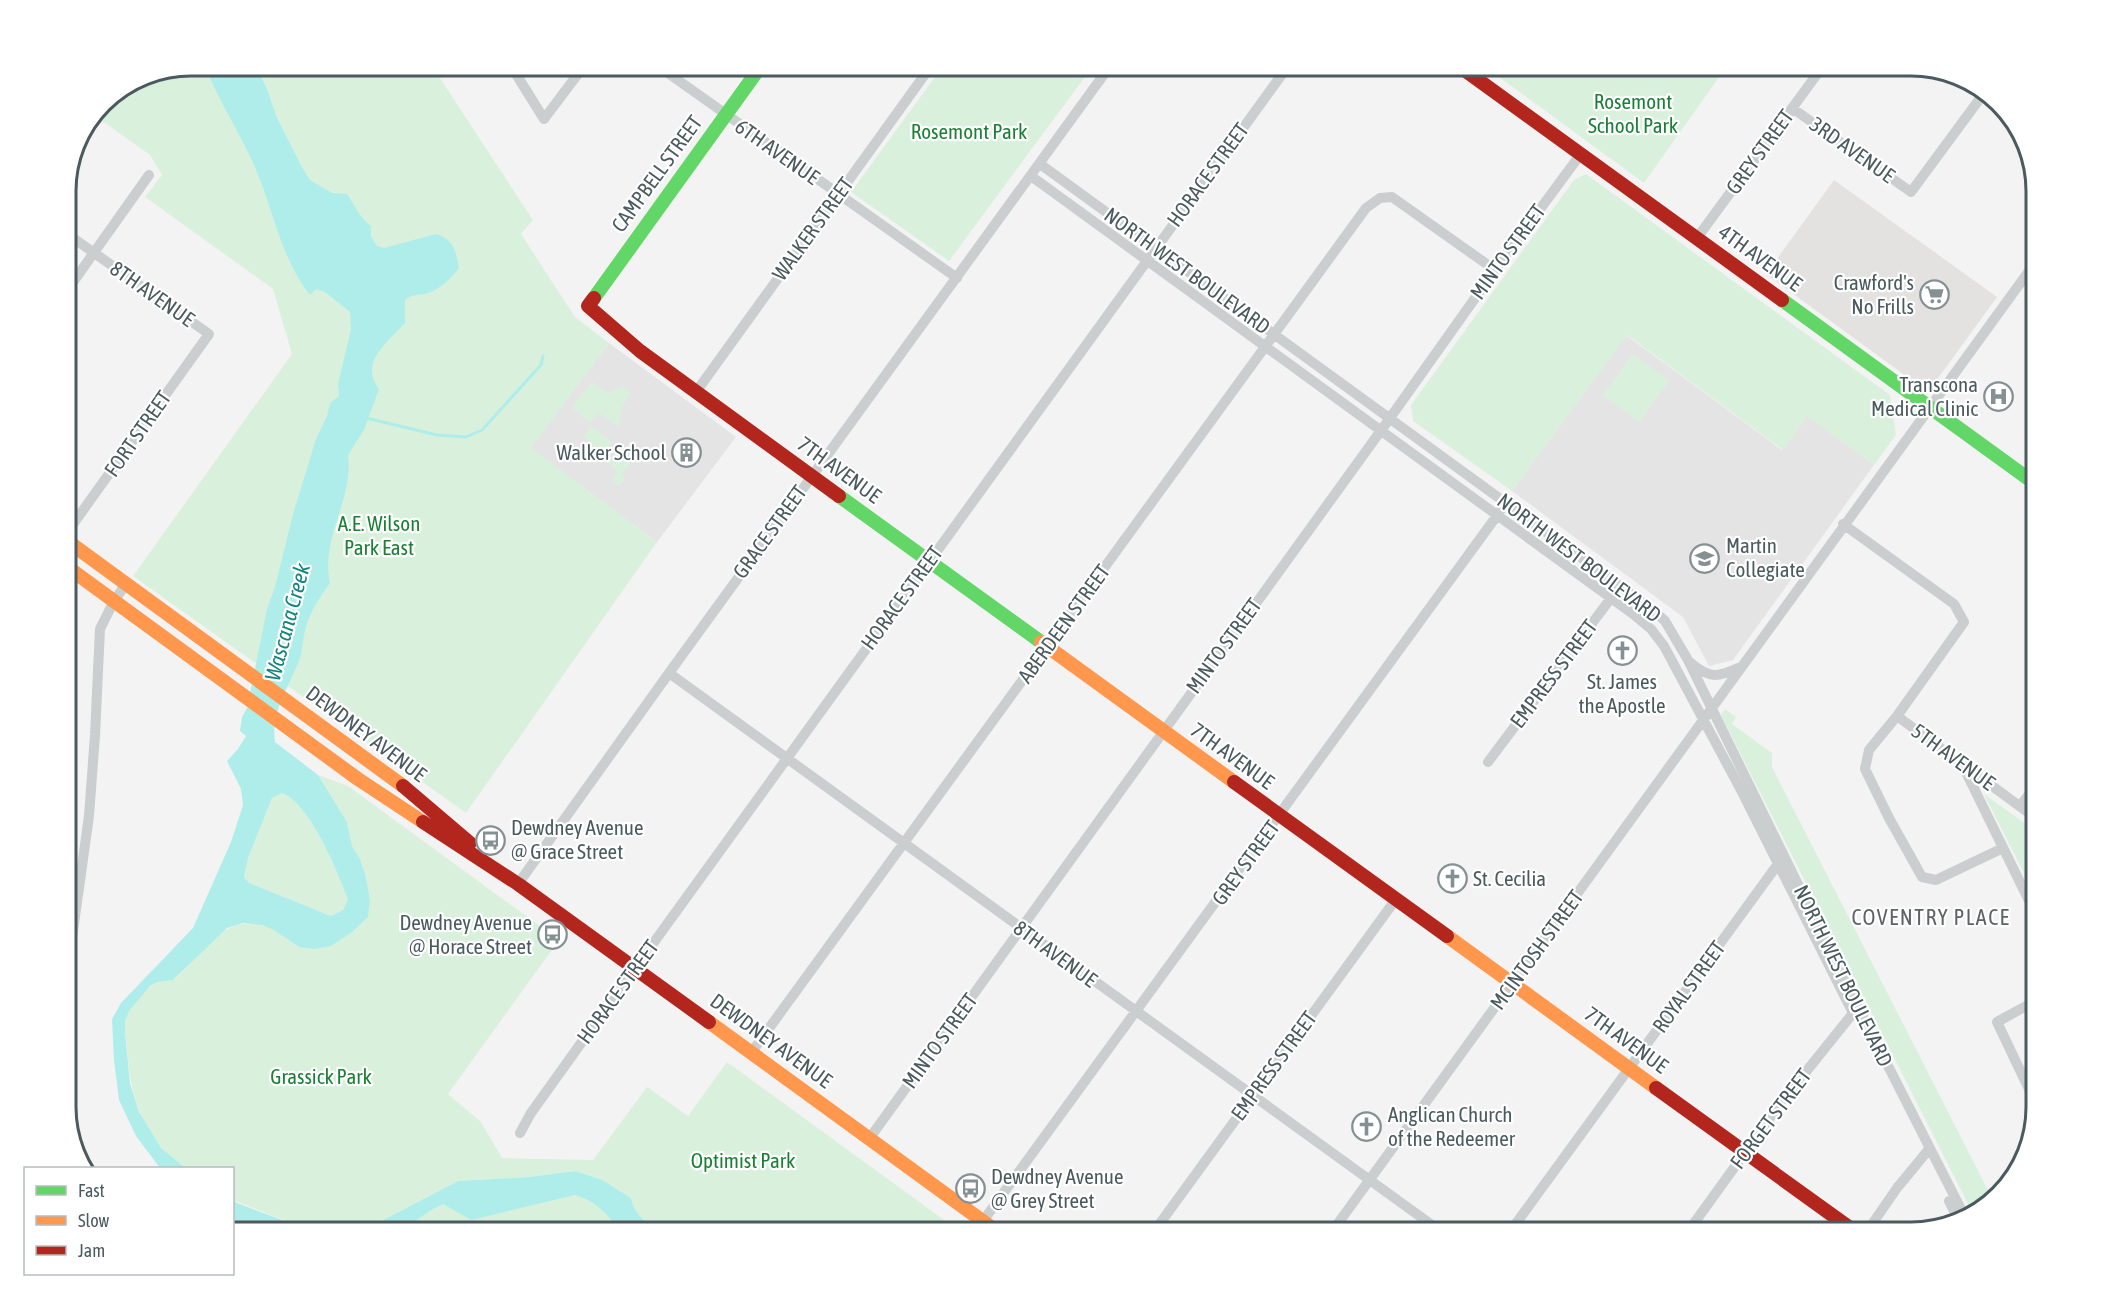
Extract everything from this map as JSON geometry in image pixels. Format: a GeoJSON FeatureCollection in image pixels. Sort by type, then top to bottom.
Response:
{"type":"FeatureCollection","features":[{"type":"Feature","properties":{"kind":"street","name":"GRACE STREET"},"geometry":{"type":"LineString","coordinates":[[518,884],[1103,76]]}},
{"type":"Feature","properties":{"kind":"street","name":"HORACE STREET"},"geometry":{"type":"LineString","coordinates":[[520,1133],[531,1113],[635,968],[1280,76]]}},
{"type":"Feature","properties":{"kind":"street","name":"4TH AVENUE"},"geometry":{"type":"LineString","coordinates":[[1473,76],[2026,476]]}},
{"type":"Feature","properties":{"kind":"street","name":"GREY STREET"},"geometry":{"type":"LineString","coordinates":[[1697,238],[1816,76]]}},
{"type":"Feature","properties":{"kind":"street"},"geometry":{"type":"LineString","coordinates":[[518,77],[544,119],[576,77]]}},
{"type":"Feature","properties":{"kind":"street","name":"6TH AVENUE"},"geometry":{"type":"LineString","coordinates":[[673,77],[957,278]]}},
{"type":"Feature","properties":{"kind":"street","name":"CAMPBELL STREET"},"geometry":{"type":"LineString","coordinates":[[588,306],[753,77]]}},
{"type":"Feature","properties":{"kind":"street","name":"WALKER STREET"},"geometry":{"type":"LineString","coordinates":[[696,392],[923,77]]}},
{"type":"Feature","properties":{"kind":"street","name":"3RD AVENUE"},"geometry":{"type":"LineString","coordinates":[[1792,108],[1911,192],[1980,99]]}},
{"type":"Feature","properties":{"kind":"street","name":"MINTO STREET"},"geometry":{"type":"LineString","coordinates":[[869,1139],[1390,418],[1494,270],[1580,154]]}},
{"type":"Feature","properties":{"kind":"street","name":"NORTH WEST BOULEVARD"},"geometry":{"type":"LineString","coordinates":[[1040,164],[1665,621],[1688,660],[1781,862]]}},
{"type":"Feature","properties":{"kind":"street"},"geometry":{"type":"LineString","coordinates":[[77,277],[149,175]]}},
{"type":"Feature","properties":{"kind":"street","name":"NORTH WEST BOULEVARD"},"geometry":{"type":"LineString","coordinates":[[1031,176],[1651,629],[1664,646],[1781,862],[1927,1150],[1956,1214]]}},
{"type":"Feature","properties":{"kind":"street","name":"ABERDEEN STREET"},"geometry":{"type":"LineString","coordinates":[[752,1053],[1366,207],[1380,198],[1392,197],[1494,270]]}},
{"type":"Feature","properties":{"kind":"street","name":"8TH AVENUE"},"geometry":{"type":"LineString","coordinates":[[77,240],[209,334]]}},
{"type":"Feature","properties":{"kind":"street","name":"MCINTOSH STREET"},"geometry":{"type":"LineString","coordinates":[[1339,1222],[1843,524],[2026,275]]}},
{"type":"Feature","properties":{"kind":"street","name":"7TH AVENUE"},"geometry":{"type":"LineString","coordinates":[[588,306],[640,351],[696,392],[1842,1222]]}},
{"type":"Feature","properties":{"kind":"street","name":"FORT STREET"},"geometry":{"type":"LineString","coordinates":[[77,519],[209,334]]}},
{"type":"Feature","properties":{"kind":"street","name":"GREY STREET"},"geometry":{"type":"LineString","coordinates":[[983,1221],[1506,503]]}},
{"type":"Feature","properties":{"kind":"street"},"geometry":{"type":"LineString","coordinates":[[1843,524],[1954,604],[1964,622],[1897,716],[1869,750],[1865,769],[1889,818],[1922,877],[1936,880],[2003,848]]}},
{"type":"Feature","properties":{"kind":"street","name":"DEWDNEY AVENUE"},"geometry":{"type":"LineString","coordinates":[[77,548],[405,787],[518,884]]}},
{"type":"Feature","properties":{"kind":"street","name":"DEWDNEY AVENUE"},"geometry":{"type":"LineString","coordinates":[[77,574],[358,779],[518,884],[983,1221]]}},
{"type":"Feature","properties":{"kind":"street"},"geometry":{"type":"LineString","coordinates":[[77,902],[89,816],[100,629],[114,601],[126,584]]}},
{"type":"Feature","properties":{"kind":"street","name":"EMPRESS STREET"},"geometry":{"type":"LineString","coordinates":[[1488,762],[1620,586]]}},
{"type":"Feature","properties":{"kind":"street"},"geometry":{"type":"LineString","coordinates":[[1688,660],[1704,674],[1722,676],[1741,667]]}},
{"type":"Feature","properties":{"kind":"street","name":"8TH AVENUE"},"geometry":{"type":"LineString","coordinates":[[669,673],[1428,1222]]}},
{"type":"Feature","properties":{"kind":"street","name":"5TH AVENUE"},"geometry":{"type":"LineString","coordinates":[[1897,716],[2026,811]]}},
{"type":"Feature","properties":{"kind":"street"},"geometry":{"type":"LineString","coordinates":[[1961,762],[2026,895]]}},
{"type":"Feature","properties":{"kind":"street"},"geometry":{"type":"LineString","coordinates":[[2020,806],[2026,798]]}},
{"type":"Feature","properties":{"kind":"street","name":"ROYAL STREET"},"geometry":{"type":"LineString","coordinates":[[1517,1222],[1781,862]]}},
{"type":"Feature","properties":{"kind":"street","name":"EMPRESS STREET"},"geometry":{"type":"LineString","coordinates":[[1161,1222],[1395,899]]}},
{"type":"Feature","properties":{"kind":"street"},"geometry":{"type":"LineString","coordinates":[[2026,1006],[1997,1022],[2026,1083]]}},
{"type":"Feature","properties":{"kind":"street","name":"FORGET STREET"},"geometry":{"type":"LineString","coordinates":[[1695,1222],[1780,1104],[1856,1010]]}},
{"type":"Feature","properties":{"kind":"street"},"geometry":{"type":"LineString","coordinates":[[1874,1222],[1927,1150]]}},
{"type":"Feature","properties":{"kind":"street","name":"NORTH WEST BOULEVARD"},"geometry":{"type":"LineString","coordinates":[[1927,1150],[1962,1211]]}},
{"type":"Feature","properties":{"kind":"shaded area"},"geometry":{"type":"Polygon","coordinates":[[[1834,180],[1997,297],[1928,392],[1766,274],[1834,180]]]}},
{"type":"Feature","properties":{"kind":"shaded area","name":"Martin Collegiate"},"geometry":{"type":"Polygon","coordinates":[[[1626,335],[1782,450],[1807,415],[1874,465],[1733,660],[1709,666],[1683,617],[1512,491],[1626,335]]]}},
{"type":"Feature","properties":{"kind":"shaded area"},"geometry":{"type":"Polygon","coordinates":[[[609,343],[736,437],[657,542],[530,448],[609,343]]]}},
{"type":"Feature","properties":{"kind":"green space","name":"Rosemont Park"},"geometry":{"type":"Polygon","coordinates":[[[1085,76],[949,261],[851,192],[935,77],[1085,76]]]}},
{"type":"Feature","properties":{"kind":"green space","name":"Rosemont School Park"},"geometry":{"type":"Polygon","coordinates":[[[1498,76],[1720,76],[1644,183],[1498,76]]]}},
{"type":"Feature","properties":{"kind":"green space","name":"A.E. Wilson Park East"},"geometry":{"type":"Polygon","coordinates":[[[184,77],[439,77],[533,220],[521,234],[575,317],[609,343],[531,448],[657,542],[466,813],[133,576],[292,354],[273,289],[145,197],[162,175],[150,155],[101,120],[121,100],[140,88],[154,83],[184,77]]]}},
{"type":"Feature","properties":{"kind":"green space"},"geometry":{"type":"Polygon","coordinates":[[[1586,174],[1890,395],[1896,435],[1874,465],[1807,416],[1783,450],[1627,335],[1512,491],[1413,421],[1411,405],[1574,180],[1586,174]]]}},
{"type":"Feature","properties":{"kind":"green space"},"geometry":{"type":"Polygon","coordinates":[[[1633,354],[1669,381],[1639,422],[1603,395],[1633,354]]]}},
{"type":"Feature","properties":{"kind":"green space"},"geometry":{"type":"Polygon","coordinates":[[[592,382],[608,393],[622,386],[631,393],[623,405],[619,427],[599,413],[590,423],[572,407],[592,382]]]}},
{"type":"Feature","properties":{"kind":"green space"},"geometry":{"type":"Polygon","coordinates":[[[591,426],[612,442],[603,453],[583,437],[591,426]]]}},
{"type":"Feature","properties":{"kind":"green space"},"geometry":{"type":"Polygon","coordinates":[[[619,452],[631,463],[621,474],[625,479],[619,486],[612,479],[618,472],[608,463],[619,452]]]}},
{"type":"Feature","properties":{"kind":"green space"},"geometry":{"type":"Polygon","coordinates":[[[1725,709],[1736,717],[1732,724],[1772,753],[1772,767],[1989,1192],[1969,1207],[1721,715],[1725,709]]]}},
{"type":"Feature","properties":{"kind":"green space","name":"Grassick Park"},"geometry":{"type":"Polygon","coordinates":[[[318,775],[348,786],[559,940],[448,1094],[481,1122],[502,1158],[593,1160],[647,1087],[688,1116],[727,1062],[947,1222],[647,1222],[635,1210],[631,1198],[575,1171],[529,1177],[458,1181],[379,1222],[289,1222],[234,1200],[234,1167],[184,1167],[161,1148],[140,1114],[128,1063],[125,1030],[127,1014],[147,990],[159,982],[176,978],[207,945],[229,928],[242,924],[256,924],[276,931],[299,947],[370,900],[366,877],[360,859],[352,846],[347,822],[318,775]]]}},
{"type":"Feature","properties":{"kind":"green space"},"geometry":{"type":"Polygon","coordinates":[[[282,793],[293,800],[313,824],[349,900],[343,910],[331,916],[249,883],[244,877],[248,858],[272,798],[282,793]]]}},
{"type":"Feature","properties":{"kind":"green space"},"geometry":{"type":"Polygon","coordinates":[[[1984,794],[2026,824],[2026,877],[1984,794]]]}},
{"type":"Feature","properties":{"kind":"green space"},"geometry":{"type":"Polygon","coordinates":[[[575,1195],[596,1205],[613,1222],[414,1222],[443,1204],[545,1201],[575,1195]]]}},
{"type":"Feature","properties":{"kind":"water","name":"Wascana Creek"},"geometry":{"type":"Polygon","coordinates":[[[209,77],[261,77],[277,118],[310,180],[332,193],[347,194],[361,216],[371,226],[371,237],[377,246],[384,248],[436,234],[450,242],[459,268],[437,289],[411,296],[405,300],[405,323],[378,353],[374,362],[372,370],[379,389],[364,430],[348,455],[349,471],[346,487],[329,550],[330,583],[308,621],[301,655],[278,708],[274,730],[275,742],[318,775],[347,822],[352,846],[360,859],[366,877],[370,900],[368,917],[352,932],[331,946],[314,949],[299,947],[274,930],[262,925],[243,923],[227,928],[173,980],[158,982],[150,986],[129,1011],[125,1021],[125,1033],[130,1083],[139,1112],[161,1148],[184,1167],[159,1167],[136,1136],[119,1100],[112,1019],[121,1003],[193,928],[231,842],[243,805],[241,789],[227,761],[246,736],[240,731],[242,717],[247,708],[267,609],[316,439],[327,416],[330,403],[339,396],[338,384],[351,329],[350,312],[325,292],[316,289],[310,295],[291,265],[261,181],[209,77]],[[282,793],[272,798],[248,858],[244,877],[249,883],[331,916],[343,910],[348,899],[322,840],[293,800],[282,793]]]}},
{"type":"Feature","properties":{"kind":"water"},"geometry":{"type":"Polygon","coordinates":[[[575,1171],[602,1180],[631,1198],[635,1210],[647,1222],[613,1222],[596,1205],[575,1195],[471,1220],[443,1204],[414,1222],[379,1222],[458,1181],[529,1177],[575,1171]]]}},
{"type":"Feature","properties":{"kind":"water"},"geometry":{"type":"Polygon","coordinates":[[[234,1201],[288,1222],[234,1220],[234,1201]]]}},
{"type":"Feature","properties":{"kind":"waterway"},"geometry":{"type":"LineString","coordinates":[[366,418],[437,435],[466,437],[482,430],[541,365],[543,356]]}},
{"type":"Feature","properties":{"kind":"traffic: fast"},"geometry":{"type":"LineString","coordinates":[[594,298],[753,77]]}},
{"type":"Feature","properties":{"kind":"traffic: fast"},"geometry":{"type":"LineString","coordinates":[[1782,300],[2026,477]]}},
{"type":"Feature","properties":{"kind":"traffic: fast"},"geometry":{"type":"LineString","coordinates":[[839,496],[1041,642]]}},
{"type":"Feature","properties":{"kind":"traffic: slow"},"geometry":{"type":"LineString","coordinates":[[77,548],[403,786]]}},
{"type":"Feature","properties":{"kind":"traffic: slow"},"geometry":{"type":"LineString","coordinates":[[77,574],[358,779],[423,822]]}},
{"type":"Feature","properties":{"kind":"traffic: slow"},"geometry":{"type":"LineString","coordinates":[[1041,642],[1234,782]]}},
{"type":"Feature","properties":{"kind":"traffic: slow"},"geometry":{"type":"LineString","coordinates":[[1447,936],[1656,1088]]}},
{"type":"Feature","properties":{"kind":"traffic: slow"},"geometry":{"type":"LineString","coordinates":[[709,1022],[984,1222]]}},
{"type":"Feature","properties":{"kind":"traffic: jam"},"geometry":{"type":"LineString","coordinates":[[1473,76],[1782,300]]}},
{"type":"Feature","properties":{"kind":"traffic: jam"},"geometry":{"type":"LineString","coordinates":[[594,298],[588,306],[640,351],[839,496]]}},
{"type":"Feature","properties":{"kind":"traffic: jam"},"geometry":{"type":"LineString","coordinates":[[1234,782],[1447,936]]}},
{"type":"Feature","properties":{"kind":"traffic: jam"},"geometry":{"type":"LineString","coordinates":[[403,786],[470,843]]}},
{"type":"Feature","properties":{"kind":"traffic: jam"},"geometry":{"type":"LineString","coordinates":[[423,822],[518,884],[709,1022]]}},
{"type":"Feature","properties":{"kind":"traffic: jam"},"geometry":{"type":"LineString","coordinates":[[1656,1088],[1842,1222]]}},
{"type":"Feature","properties":{"kind":"place","name":"Crawford's No Frills"},"geometry":{"type":"Point","coordinates":[1935,295]}},
{"type":"Feature","properties":{"kind":"place","name":"Transcona Medical Clinic"},"geometry":{"type":"Point","coordinates":[1999,397]}},
{"type":"Feature","properties":{"kind":"place","name":"Walker School"},"geometry":{"type":"Point","coordinates":[687,453]}},
{"type":"Feature","properties":{"kind":"place","name":"Martin Collegiate"},"geometry":{"type":"Point","coordinates":[1705,558]}},
{"type":"Feature","properties":{"kind":"place","name":"St. James the Apostle"},"geometry":{"type":"Point","coordinates":[1622,651]}},
{"type":"Feature","properties":{"kind":"place","name":"Dewdney Avenue @ Grace Street"},"geometry":{"type":"Point","coordinates":[490,840]}},
{"type":"Feature","properties":{"kind":"place","name":"St. Cecilia"},"geometry":{"type":"Point","coordinates":[1452,879]}},
{"type":"Feature","properties":{"kind":"place","name":"Dewdney Avenue @ Horace Street"},"geometry":{"type":"Point","coordinates":[553,935]}},
{"type":"Feature","properties":{"kind":"place","name":"Anglican Church of the Redeemer"},"geometry":{"type":"Point","coordinates":[1367,1127]}},
{"type":"Feature","properties":{"kind":"place","name":"Dewdney Avenue @ Grey Street"},"geometry":{"type":"Point","coordinates":[970,1189]}},
{"type":"Feature","properties":{"kind":"district","name":"COVENTRY PLACE"},"geometry":{"type":"Point","coordinates":[1931,917]}},
{"type":"Feature","properties":{"kind":"park label","name":"Optimist Park"},"geometry":{"type":"Point","coordinates":[743,1161]}}]}
